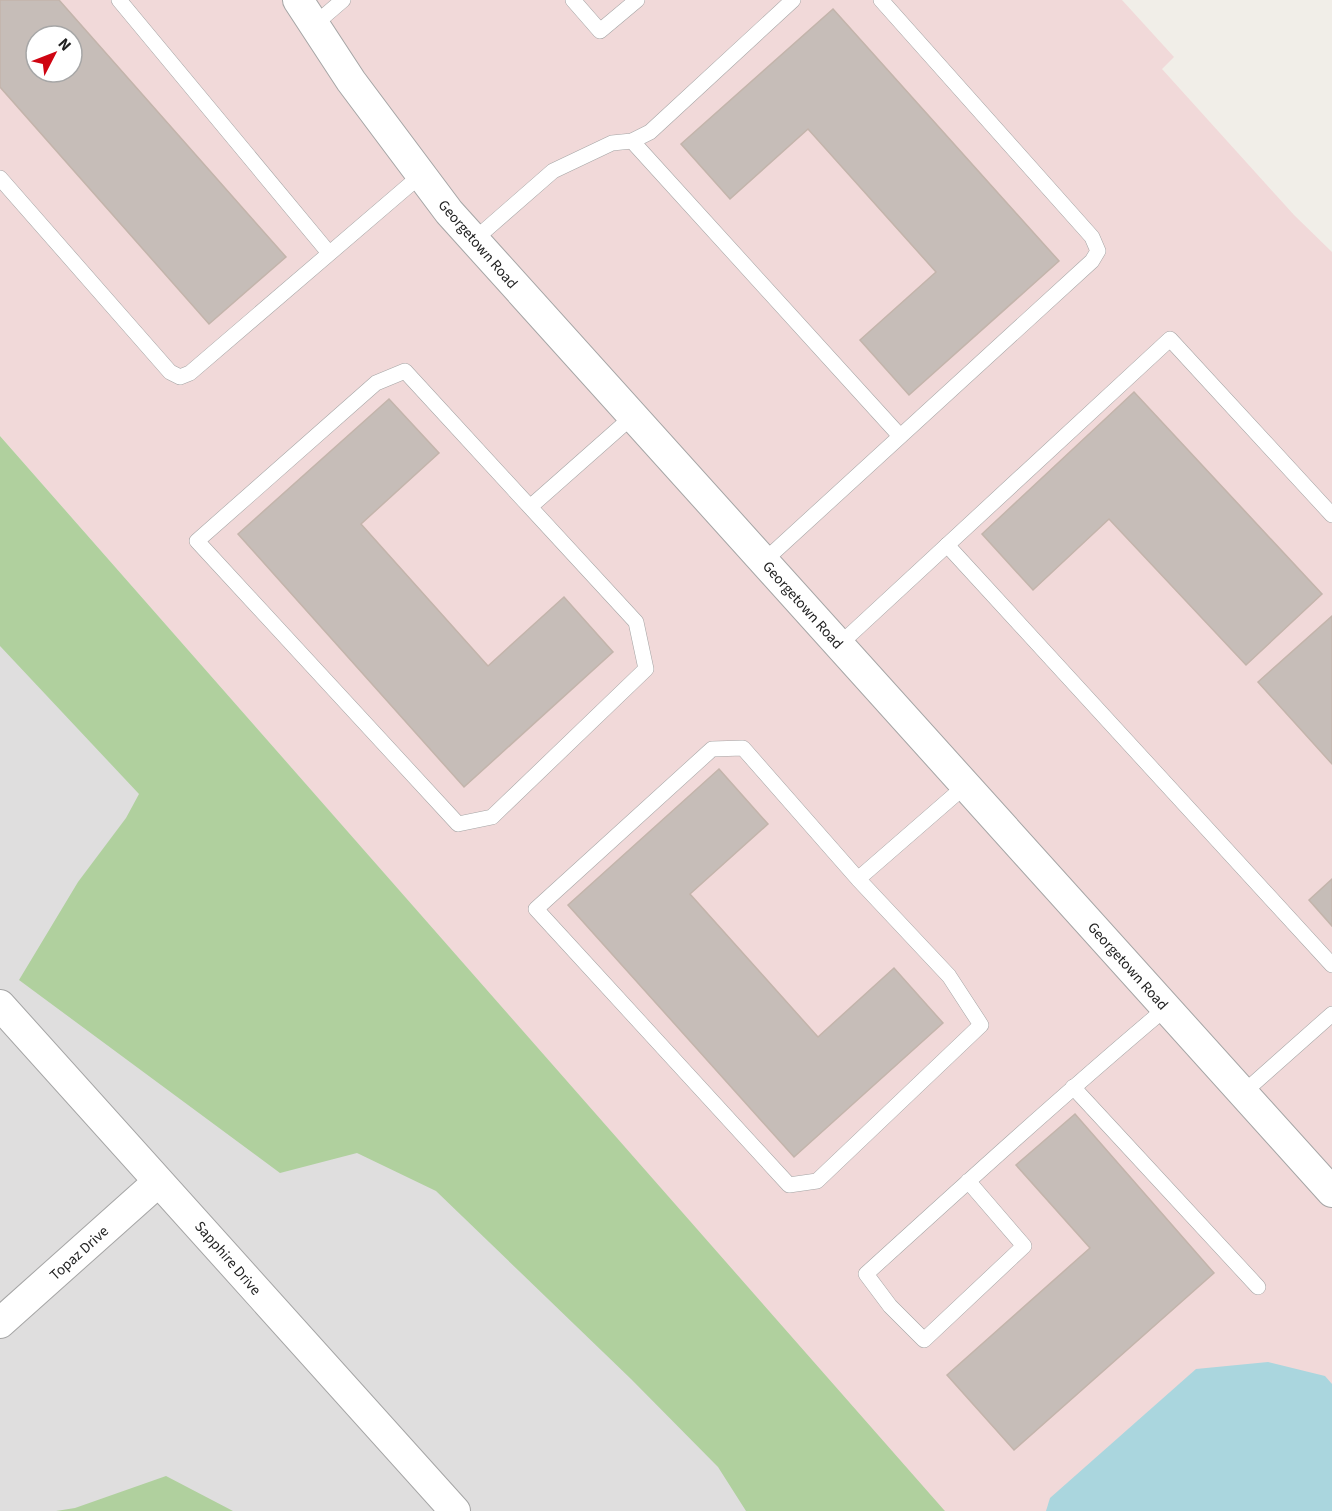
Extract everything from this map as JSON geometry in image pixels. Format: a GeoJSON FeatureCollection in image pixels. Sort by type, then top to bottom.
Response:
{"type":"FeatureCollection","features":[{"type":"Feature","properties":{"kind":"street","name":"Georgetown Road"},"geometry":{"type":"LineString","coordinates":[[298,0],[351,81],[421,175],[474,240],[1332,1192]]}},
{"type":"Feature","properties":{"kind":"street","name":"Sapphire Drive"},"geometry":{"type":"LineString","coordinates":[[0,1005],[455,1511]]}},
{"type":"Feature","properties":{"kind":"street","name":"Topaz Drive"},"geometry":{"type":"LineString","coordinates":[[0,1323],[158,1182]]}},
{"type":"Feature","properties":{"kind":"lane"},"geometry":{"type":"LineString","coordinates":[[119,0],[329,254]]}},
{"type":"Feature","properties":{"kind":"lane"},"geometry":{"type":"LineString","coordinates":[[314,25],[343,0]]}},
{"type":"Feature","properties":{"kind":"lane"},"geometry":{"type":"LineString","coordinates":[[573,0],[600,31],[637,0]]}},
{"type":"Feature","properties":{"kind":"lane"},"geometry":{"type":"LineString","coordinates":[[474,240],[553,171],[612,143],[632,141],[650,132],[793,0]]}},
{"type":"Feature","properties":{"kind":"lane"},"geometry":{"type":"LineString","coordinates":[[764,561],[1092,261],[1098,251],[1092,237],[881,0]]}},
{"type":"Feature","properties":{"kind":"lane"},"geometry":{"type":"LineString","coordinates":[[632,141],[900,436]]}},
{"type":"Feature","properties":{"kind":"lane"},"geometry":{"type":"LineString","coordinates":[[0,178],[170,372],[180,377],[190,373],[421,175]]}},
{"type":"Feature","properties":{"kind":"lane"},"geometry":{"type":"LineString","coordinates":[[838,645],[1170,339],[1332,514]]}},
{"type":"Feature","properties":{"kind":"lane"},"geometry":{"type":"LineString","coordinates":[[405,371],[530,507],[636,622],[646,669],[492,818],[458,824],[196,541],[376,382],[405,371]]}},
{"type":"Feature","properties":{"kind":"lane"},"geometry":{"type":"LineString","coordinates":[[530,507],[633,416]]}},
{"type":"Feature","properties":{"kind":"lane"},"geometry":{"type":"LineString","coordinates":[[947,545],[1332,965]]}},
{"type":"Feature","properties":{"kind":"lane"},"geometry":{"type":"LineString","coordinates":[[743,748],[858,879],[949,976],[981,1025],[817,1181],[789,1185],[536,909],[711,749],[743,748]]}},
{"type":"Feature","properties":{"kind":"lane"},"geometry":{"type":"LineString","coordinates":[[858,879],[964,786]]}},
{"type":"Feature","properties":{"kind":"lane"},"geometry":{"type":"LineString","coordinates":[[968,1181],[1024,1246],[924,1340],[890,1306],[866,1274],[968,1181],[1073,1087],[1166,1008]]}},
{"type":"Feature","properties":{"kind":"lane"},"geometry":{"type":"LineString","coordinates":[[1243,1094],[1332,1014]]}},
{"type":"Feature","properties":{"kind":"lane"},"geometry":{"type":"LineString","coordinates":[[1073,1087],[1258,1287]]}},
{"type":"Feature","properties":{"kind":"shaded area"},"geometry":{"type":"Polygon","coordinates":[[[0,0],[1122,0],[1174,57],[1162,69],[1294,215],[1332,252],[1332,1511],[944,1511],[0,436],[0,0]]]}},
{"type":"Feature","properties":{"kind":"shaded area"},"geometry":{"type":"Polygon","coordinates":[[[0,621],[803,1511],[0,1511],[0,621]]]}},
{"type":"Feature","properties":{"kind":"green space"},"geometry":{"type":"Polygon","coordinates":[[[0,436],[945,1511],[746,1511],[718,1467],[631,1379],[436,1191],[357,1153],[280,1173],[19,980],[78,882],[126,818],[139,794],[0,646],[0,436]]]}},
{"type":"Feature","properties":{"kind":"green space"},"geometry":{"type":"Polygon","coordinates":[[[166,1476],[233,1511],[56,1511],[75,1508],[166,1476]]]}},
{"type":"Feature","properties":{"kind":"water"},"geometry":{"type":"Polygon","coordinates":[[[1268,1362],[1325,1376],[1332,1384],[1332,1511],[1046,1511],[1050,1498],[1196,1369],[1268,1362]]]}},
{"type":"Feature","properties":{"kind":"building"},"geometry":{"type":"Polygon","coordinates":[[[0,0],[59,0],[80,24],[24,24],[24,84],[84,84],[84,28],[286,257],[209,324],[0,87],[0,0]]]}},
{"type":"Feature","properties":{"kind":"building"},"geometry":{"type":"Polygon","coordinates":[[[833,9],[1059,261],[909,395],[860,340],[936,272],[808,129],[730,199],[681,144],[833,9]]]}},
{"type":"Feature","properties":{"kind":"building"},"geometry":{"type":"Polygon","coordinates":[[[1134,392],[1322,594],[1246,665],[1109,519],[1033,590],[982,534],[1134,392]]]}},
{"type":"Feature","properties":{"kind":"building"},"geometry":{"type":"Polygon","coordinates":[[[389,399],[439,453],[361,524],[488,666],[564,597],[613,652],[464,787],[238,534],[389,399]]]}},
{"type":"Feature","properties":{"kind":"building"},"geometry":{"type":"Polygon","coordinates":[[[1332,616],[1332,764],[1258,682],[1332,616]]]}},
{"type":"Feature","properties":{"kind":"building"},"geometry":{"type":"Polygon","coordinates":[[[719,769],[768,824],[690,894],[818,1037],[894,968],[943,1023],[794,1157],[568,905],[719,769]]]}},
{"type":"Feature","properties":{"kind":"building"},"geometry":{"type":"Polygon","coordinates":[[[1332,879],[1332,926],[1309,900],[1332,879]]]}},
{"type":"Feature","properties":{"kind":"building"},"geometry":{"type":"Polygon","coordinates":[[[1075,1114],[1214,1273],[1014,1450],[947,1375],[1090,1248],[1016,1165],[1075,1114]]]}}]}
